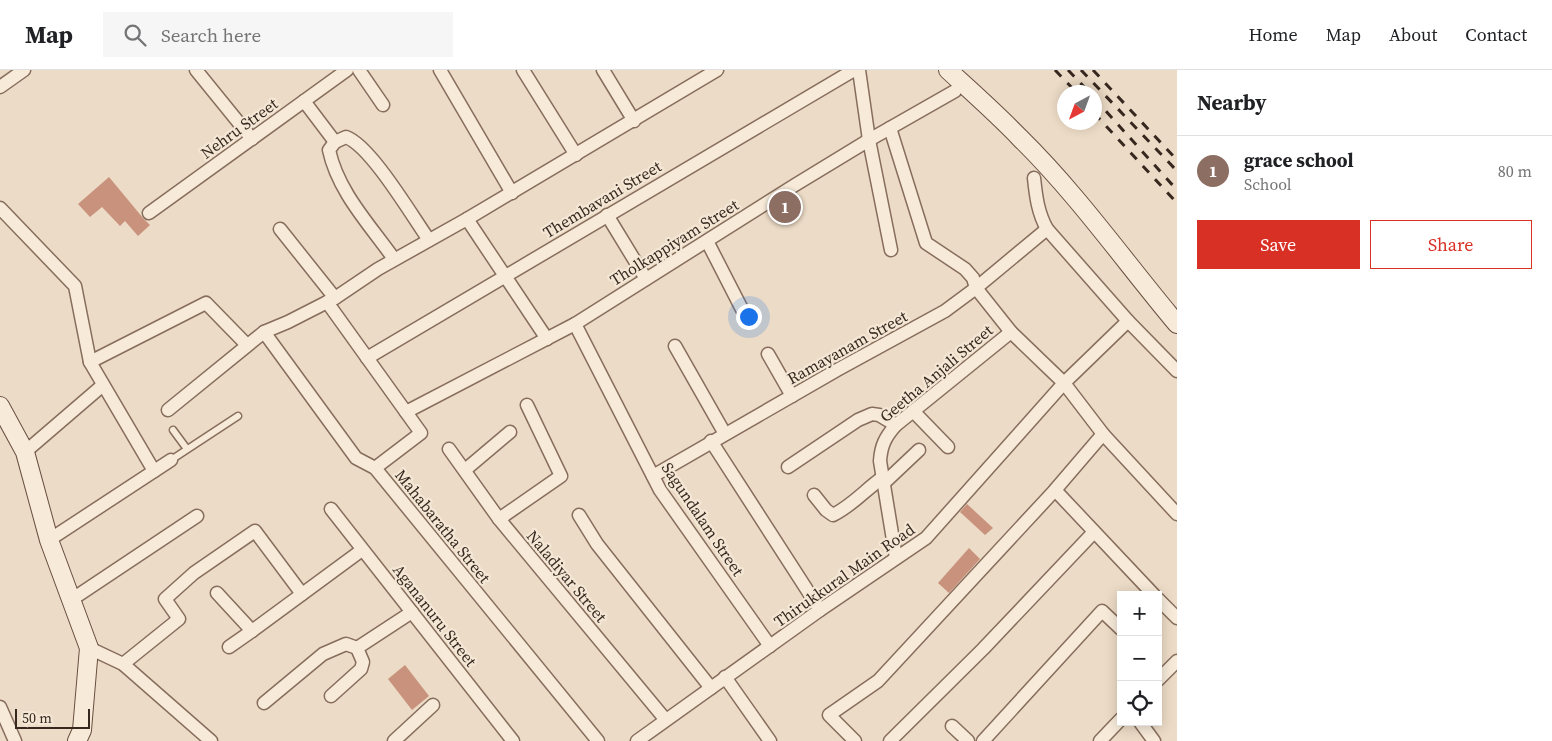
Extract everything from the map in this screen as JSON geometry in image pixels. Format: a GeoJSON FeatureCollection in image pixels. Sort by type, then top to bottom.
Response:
{"type":"FeatureCollection","features":[{"type":"Feature","properties":{"kind":"street"},"geometry":{"type":"LineString","coordinates":[[0,87],[24,70]]}},
{"type":"Feature","properties":{"kind":"street","name":"Nehru Street"},"geometry":{"type":"LineString","coordinates":[[150,213],[347,70]]}},
{"type":"Feature","properties":{"kind":"street"},"geometry":{"type":"LineString","coordinates":[[359,70],[383,105]]}},
{"type":"Feature","properties":{"kind":"street"},"geometry":{"type":"LineString","coordinates":[[440,70],[512,193]]}},
{"type":"Feature","properties":{"kind":"street"},"geometry":{"type":"LineString","coordinates":[[524,70],[576,155]]}},
{"type":"Feature","properties":{"kind":"street"},"geometry":{"type":"LineString","coordinates":[[603,70],[634,121]]}},
{"type":"Feature","properties":{"kind":"street"},"geometry":{"type":"LineString","coordinates":[[168,410],[264,332],[331,300],[394,259],[468,219],[717,70]]}},
{"type":"Feature","properties":{"kind":"street","name":"Thembavani Street"},"geometry":{"type":"LineString","coordinates":[[367,358],[854,70]]}},
{"type":"Feature","properties":{"kind":"street"},"geometry":{"type":"LineString","coordinates":[[859,70],[869,140],[891,250]]}},
{"type":"Feature","properties":{"kind":"street"},"geometry":{"type":"LineString","coordinates":[[948,70],[1021,138],[1060,181],[1112,242],[1177,324]]}},
{"type":"Feature","properties":{"kind":"street"},"geometry":{"type":"LineString","coordinates":[[200,71],[252,139]]}},
{"type":"Feature","properties":{"kind":"street","name":"Tholkappiyam Street"},"geometry":{"type":"LineString","coordinates":[[406,412],[506,362],[576,324],[869,140],[955,92]]}},
{"type":"Feature","properties":{"kind":"street"},"geometry":{"type":"LineString","coordinates":[[304,101],[335,142]]}},
{"type":"Feature","properties":{"kind":"street"},"geometry":{"type":"LineString","coordinates":[[890,128],[926,242],[965,269],[973,278],[976,288],[1010,332],[1064,383],[1103,434],[1177,514]]}},
{"type":"Feature","properties":{"kind":"street"},"geometry":{"type":"LineString","coordinates":[[394,259],[342,187],[332,164],[329,150],[335,142],[346,137],[354,140],[371,156],[429,240]]}},
{"type":"Feature","properties":{"kind":"street"},"geometry":{"type":"LineString","coordinates":[[1034,178],[1040,217],[1047,229],[1128,320],[1177,371]]}},
{"type":"Feature","properties":{"kind":"street"},"geometry":{"type":"LineString","coordinates":[[0,208],[75,286],[90,362],[154,471]]}},
{"type":"Feature","properties":{"kind":"street"},"geometry":{"type":"LineString","coordinates":[[607,215],[646,280]]}},
{"type":"Feature","properties":{"kind":"street"},"geometry":{"type":"LineString","coordinates":[[468,219],[547,339]]}},
{"type":"Feature","properties":{"kind":"street"},"geometry":{"type":"LineString","coordinates":[[280,229],[331,300],[367,358],[421,433],[374,468]]}},
{"type":"Feature","properties":{"kind":"street","name":"Ramayanam Street"},"geometry":{"type":"LineString","coordinates":[[653,476],[711,441],[944,312],[1047,229]]}},
{"type":"Feature","properties":{"kind":"street"},"geometry":{"type":"LineString","coordinates":[[707,241],[747,319]]}},
{"type":"Feature","properties":{"kind":"street"},"geometry":{"type":"LineString","coordinates":[[90,362],[206,303],[247,345]]}},
{"type":"Feature","properties":{"kind":"street","name":"Thirukkural Main Road"},"geometry":{"type":"LineString","coordinates":[[637,741],[665,719],[820,610],[926,538],[1064,383],[1128,320]]}},
{"type":"Feature","properties":{"kind":"street","name":"Sagundalam Street"},"geometry":{"type":"LineString","coordinates":[[576,324],[660,490],[770,646]]}},
{"type":"Feature","properties":{"kind":"street","name":"Mahabaratha Street"},"geometry":{"type":"LineString","coordinates":[[264,332],[356,458],[374,468],[598,741]]}},
{"type":"Feature","properties":{"kind":"street","name":"Geetha Anjali Street"},"geometry":{"type":"LineString","coordinates":[[896,558],[880,462],[881,448],[886,436],[896,425],[1010,332]]}},
{"type":"Feature","properties":{"kind":"street"},"geometry":{"type":"LineString","coordinates":[[675,346],[725,434]]}},
{"type":"Feature","properties":{"kind":"street"},"geometry":{"type":"LineString","coordinates":[[768,354],[792,396]]}},
{"type":"Feature","properties":{"kind":"street"},"geometry":{"type":"LineString","coordinates":[[25,452],[103,385]]}},
{"type":"Feature","properties":{"kind":"street"},"geometry":{"type":"LineString","coordinates":[[499,519],[561,476],[527,405]]}},
{"type":"Feature","properties":{"kind":"street"},"geometry":{"type":"LineString","coordinates":[[0,406],[25,452],[49,540],[89,648],[82,730],[77,741]]}},
{"type":"Feature","properties":{"kind":"street"},"geometry":{"type":"LineString","coordinates":[[913,411],[948,447]]}},
{"type":"Feature","properties":{"kind":"street"},"geometry":{"type":"LineString","coordinates":[[788,467],[858,420],[872,414],[879,415],[896,425]]}},
{"type":"Feature","properties":{"kind":"street"},"geometry":{"type":"LineString","coordinates":[[465,470],[510,432]]}},
{"type":"Feature","properties":{"kind":"street"},"geometry":{"type":"LineString","coordinates":[[848,739],[830,715],[878,681],[1055,490],[1103,434]]}},
{"type":"Feature","properties":{"kind":"street"},"geometry":{"type":"LineString","coordinates":[[711,441],[820,610]]}},
{"type":"Feature","properties":{"kind":"street","name":"Naladiyar Street"},"geometry":{"type":"LineString","coordinates":[[449,449],[499,519],[665,719]]}},
{"type":"Feature","properties":{"kind":"street"},"geometry":{"type":"LineString","coordinates":[[814,495],[826,510],[833,514],[860,498],[872,486],[883,481],[919,450]]}},
{"type":"Feature","properties":{"kind":"street"},"geometry":{"type":"LineString","coordinates":[[49,540],[171,460]]}},
{"type":"Feature","properties":{"kind":"street"},"geometry":{"type":"LineString","coordinates":[[1055,490],[1150,591]]}},
{"type":"Feature","properties":{"kind":"street","name":"Agananuru Street"},"geometry":{"type":"LineString","coordinates":[[330,509],[513,741]]}},
{"type":"Feature","properties":{"kind":"street"},"geometry":{"type":"LineString","coordinates":[[580,515],[597,544],[711,688]]}},
{"type":"Feature","properties":{"kind":"street"},"geometry":{"type":"LineString","coordinates":[[71,600],[197,516]]}},
{"type":"Feature","properties":{"kind":"street"},"geometry":{"type":"LineString","coordinates":[[122,664],[179,619],[165,599],[194,573],[255,531],[302,594]]}},
{"type":"Feature","properties":{"kind":"street"},"geometry":{"type":"LineString","coordinates":[[890,741],[983,649],[1094,532]]}},
{"type":"Feature","properties":{"kind":"street"},"geometry":{"type":"LineString","coordinates":[[229,647],[362,550]]}},
{"type":"Feature","properties":{"kind":"street"},"geometry":{"type":"LineString","coordinates":[[218,593],[252,631]]}},
{"type":"Feature","properties":{"kind":"street"},"geometry":{"type":"LineString","coordinates":[[1162,603],[1177,618]]}},
{"type":"Feature","properties":{"kind":"street"},"geometry":{"type":"LineString","coordinates":[[983,741],[1102,611],[1117,625]]}},
{"type":"Feature","properties":{"kind":"street"},"geometry":{"type":"LineString","coordinates":[[357,648],[412,612]]}},
{"type":"Feature","properties":{"kind":"street"},"geometry":{"type":"LineString","coordinates":[[264,703],[323,654],[346,644],[357,648],[363,662],[361,669],[331,696]]}},
{"type":"Feature","properties":{"kind":"street"},"geometry":{"type":"LineString","coordinates":[[89,648],[122,664],[211,741]]}},
{"type":"Feature","properties":{"kind":"street"},"geometry":{"type":"LineString","coordinates":[[1162,672],[1177,661]]}},
{"type":"Feature","properties":{"kind":"street"},"geometry":{"type":"LineString","coordinates":[[725,677],[770,741]]}},
{"type":"Feature","properties":{"kind":"street"},"geometry":{"type":"LineString","coordinates":[[394,741],[432,705]]}},
{"type":"Feature","properties":{"kind":"street"},"geometry":{"type":"LineString","coordinates":[[0,708],[16,741]]}},
{"type":"Feature","properties":{"kind":"street"},"geometry":{"type":"LineString","coordinates":[[1100,741],[1117,723]]}},
{"type":"Feature","properties":{"kind":"street"},"geometry":{"type":"LineString","coordinates":[[952,726],[968,741]]}},
{"type":"Feature","properties":{"kind":"street"},"geometry":{"type":"LineString","coordinates":[[1143,726],[1154,741]]}},
{"type":"Feature","properties":{"kind":"lane"},"geometry":{"type":"LineString","coordinates":[[171,460],[238,416]]}},
{"type":"Feature","properties":{"kind":"lane"},"geometry":{"type":"LineString","coordinates":[[173,430],[187,449]]}},
{"type":"Feature","properties":{"kind":"building"},"geometry":{"type":"Polygon","coordinates":[[[109,177],[150,225],[138,236],[125,221],[120,226],[102,207],[90,217],[78,204],[109,177]]]}},
{"type":"Feature","properties":{"kind":"building"},"geometry":{"type":"Polygon","coordinates":[[[967,504],[993,528],[985,535],[960,512],[967,504]]]}},
{"type":"Feature","properties":{"kind":"building"},"geometry":{"type":"Polygon","coordinates":[[[969,548],[980,559],[949,593],[938,583],[969,548]]]}},
{"type":"Feature","properties":{"kind":"building"},"geometry":{"type":"Polygon","coordinates":[[[405,665],[429,696],[412,710],[388,679],[405,665]]]}},
{"type":"Feature","properties":{"kind":"railway"},"geometry":{"type":"LineString","coordinates":[[1055,70],[1069,85]]}},
{"type":"Feature","properties":{"kind":"railway"},"geometry":{"type":"LineString","coordinates":[[1068,70],[1082,85]]}},
{"type":"Feature","properties":{"kind":"railway"},"geometry":{"type":"LineString","coordinates":[[1081,70],[1177,171]]}},
{"type":"Feature","properties":{"kind":"railway"},"geometry":{"type":"LineString","coordinates":[[1093,70],[1177,160]]}},
{"type":"Feature","properties":{"kind":"railway"},"geometry":{"type":"LineString","coordinates":[[1102,107],[1177,190]]}},
{"type":"Feature","properties":{"kind":"railway"},"geometry":{"type":"LineString","coordinates":[[1102,122],[1177,203]]}},
{"type":"Feature","properties":{"kind":"place","name":"grace school"},"geometry":{"type":"Point","coordinates":[785,207]}}]}
